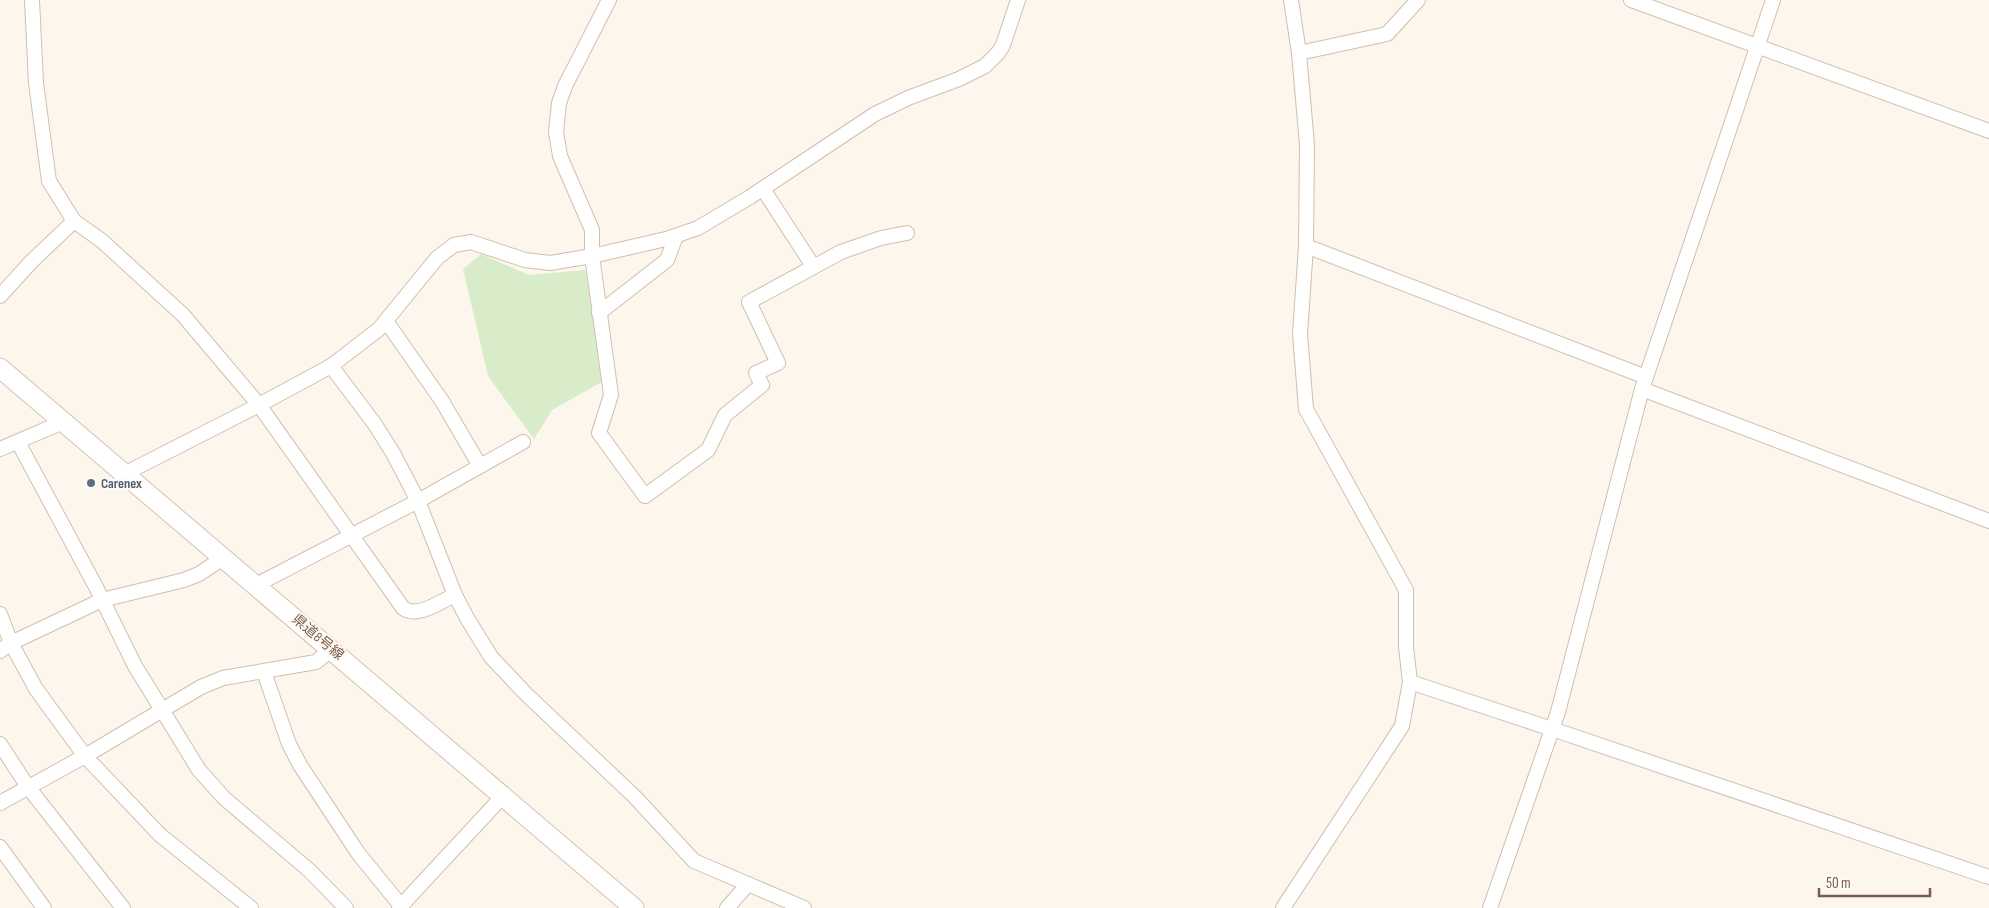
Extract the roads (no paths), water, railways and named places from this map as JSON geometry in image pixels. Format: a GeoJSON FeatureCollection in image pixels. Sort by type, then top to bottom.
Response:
{"type":"FeatureCollection","features":[{"type":"Feature","properties":{"kind":"main road","name":"県道8号線"},"geometry":{"type":"LineString","coordinates":[[0,368],[634,908]]}},
{"type":"Feature","properties":{"kind":"street"},"geometry":{"type":"LineString","coordinates":[[32,0],[36,83],[49,181],[74,221],[102,240],[183,315],[259,405],[400,604],[407,611],[418,612],[455,595]]}},
{"type":"Feature","properties":{"kind":"street"},"geometry":{"type":"LineString","coordinates":[[609,0],[565,86],[559,103],[556,121],[557,140],[560,156],[591,224],[592,256],[612,395],[598,433],[645,496],[708,450],[725,415],[762,385],[756,373],[778,363],[750,302],[813,266],[858,245],[907,233]]}},
{"type":"Feature","properties":{"kind":"street"},"geometry":{"type":"LineString","coordinates":[[124,474],[331,366],[367,340],[386,321],[442,253],[458,243],[476,243],[525,260],[541,263],[560,262],[676,236],[715,219],[875,114],[908,98],[959,79],[985,66],[1003,45],[1018,0]]}},
{"type":"Feature","properties":{"kind":"street"},"geometry":{"type":"LineString","coordinates":[[1283,908],[1402,726],[1410,682],[1406,647],[1406,590],[1306,409],[1300,334],[1306,246],[1307,145],[1299,54],[1291,0]]}},
{"type":"Feature","properties":{"kind":"street"},"geometry":{"type":"LineString","coordinates":[[1299,54],[1387,34],[1418,0]]}},
{"type":"Feature","properties":{"kind":"street"},"geometry":{"type":"LineString","coordinates":[[1630,0],[1758,45],[1989,131]]}},
{"type":"Feature","properties":{"kind":"street"},"geometry":{"type":"LineString","coordinates":[[1490,908],[1552,728],[1644,383],[1773,0]]}},
{"type":"Feature","properties":{"kind":"street"},"geometry":{"type":"LineString","coordinates":[[763,189],[813,266]]}},
{"type":"Feature","properties":{"kind":"street"},"geometry":{"type":"LineString","coordinates":[[0,296],[31,262],[74,221]]}},
{"type":"Feature","properties":{"kind":"street"},"geometry":{"type":"LineString","coordinates":[[599,313],[667,260],[676,236]]}},
{"type":"Feature","properties":{"kind":"street"},"geometry":{"type":"LineString","coordinates":[[1306,246],[1989,521]]}},
{"type":"Feature","properties":{"kind":"street"},"geometry":{"type":"LineString","coordinates":[[386,321],[442,401],[480,466]]}},
{"type":"Feature","properties":{"kind":"street"},"geometry":{"type":"LineString","coordinates":[[331,366],[383,437],[418,501],[455,595],[491,657],[526,694],[636,797],[694,861],[804,908]]}},
{"type":"Feature","properties":{"kind":"street"},"geometry":{"type":"LineString","coordinates":[[0,450],[63,422]]}},
{"type":"Feature","properties":{"kind":"street"},"geometry":{"type":"LineString","coordinates":[[18,442],[135,666],[199,770],[211,786],[310,871],[346,908]]}},
{"type":"Feature","properties":{"kind":"street"},"geometry":{"type":"LineString","coordinates":[[256,585],[418,501],[523,442]]}},
{"type":"Feature","properties":{"kind":"street"},"geometry":{"type":"LineString","coordinates":[[5,647],[102,600],[184,580],[199,574],[223,558]]}},
{"type":"Feature","properties":{"kind":"street"},"geometry":{"type":"LineString","coordinates":[[0,614],[5,647],[85,756],[160,835],[250,908]]}},
{"type":"Feature","properties":{"kind":"street"},"geometry":{"type":"LineString","coordinates":[[0,803],[85,756],[201,687],[223,678],[316,662],[332,649]]}},
{"type":"Feature","properties":{"kind":"street"},"geometry":{"type":"LineString","coordinates":[[264,672],[289,744],[300,765],[358,853],[400,907],[503,796]]}},
{"type":"Feature","properties":{"kind":"street"},"geometry":{"type":"LineString","coordinates":[[1410,682],[1552,728],[1989,877]]}},
{"type":"Feature","properties":{"kind":"street"},"geometry":{"type":"LineString","coordinates":[[0,744],[28,787],[123,908]]}},
{"type":"Feature","properties":{"kind":"street"},"geometry":{"type":"LineString","coordinates":[[0,847],[44,908]]}},
{"type":"Feature","properties":{"kind":"street"},"geometry":{"type":"LineString","coordinates":[[727,908],[748,884]]}},
{"type":"Feature","properties":{"kind":"place","name":"Carenex"},"geometry":{"type":"Point","coordinates":[91,483]}}]}
